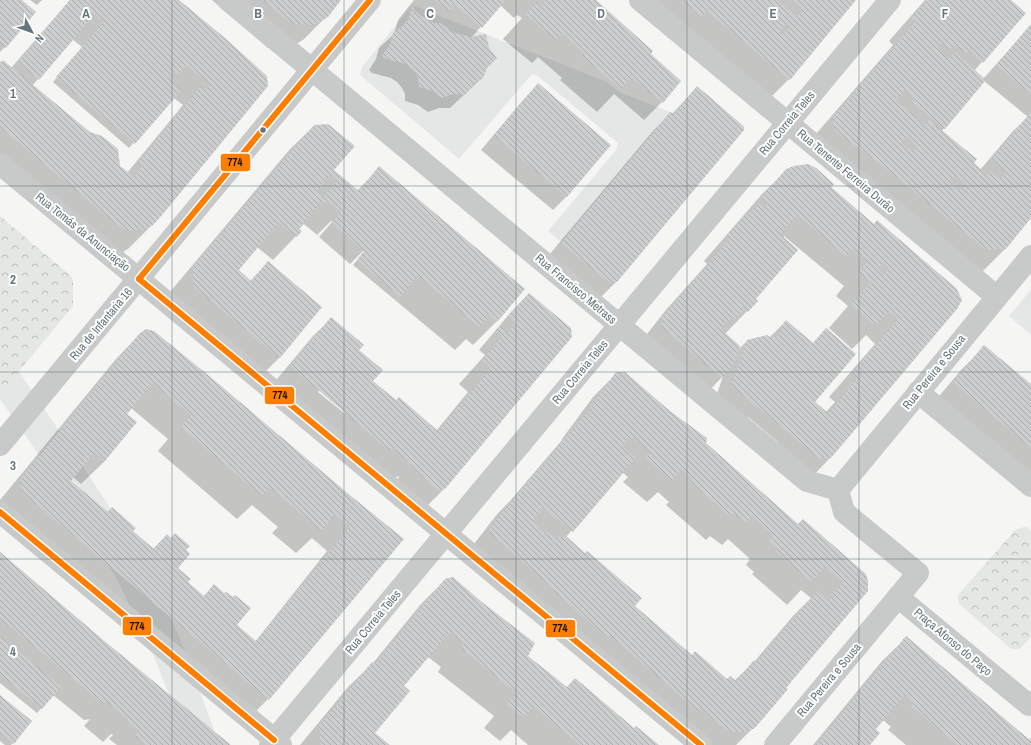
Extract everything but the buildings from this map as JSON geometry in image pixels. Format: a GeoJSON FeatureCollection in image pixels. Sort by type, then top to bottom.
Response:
{"type":"FeatureCollection","features":[{"type":"Feature","properties":{"kind":"street","name":"Rua Francisco Metrass"},"geometry":{"type":"LineString","coordinates":[[228,0],[807,481],[838,490]]}},
{"type":"Feature","properties":{"kind":"street","name":"Rua de Infantaria 16"},"geometry":{"type":"LineString","coordinates":[[0,445],[370,0]]}},
{"type":"Feature","properties":{"kind":"street","name":"Rua Tenente Ferreira Durão"},"geometry":{"type":"LineString","coordinates":[[640,0],[997,297]]}},
{"type":"Feature","properties":{"kind":"street","name":"Rua Correia Teles"},"geometry":{"type":"LineString","coordinates":[[275,743],[446,534],[890,0]]}},
{"type":"Feature","properties":{"kind":"street","name":"Rua Tomás da Anunciação"},"geometry":{"type":"LineString","coordinates":[[0,164],[701,745]]}},
{"type":"Feature","properties":{"kind":"street","name":"Rua Pereira e Sousa"},"geometry":{"type":"LineString","coordinates":[[838,490],[1031,256]]}},
{"type":"Feature","properties":{"kind":"street"},"geometry":{"type":"LineString","coordinates":[[918,392],[1031,486]]}},
{"type":"Feature","properties":{"kind":"street"},"geometry":{"type":"LineString","coordinates":[[838,490],[844,512],[918,573],[898,597]]}},
{"type":"Feature","properties":{"kind":"street"},"geometry":{"type":"LineString","coordinates":[[0,512],[275,743]]}},
{"type":"Feature","properties":{"kind":"street","name":"Rua Pereira e Sousa"},"geometry":{"type":"LineString","coordinates":[[775,745],[898,597]]}},
{"type":"Feature","properties":{"kind":"street","name":"Praça Afonso do Paço"},"geometry":{"type":"LineString","coordinates":[[898,597],[1029,705],[1031,702]]}},
{"type":"Feature","properties":{"kind":"shaded area"},"geometry":{"type":"Polygon","coordinates":[[[412,5],[607,82],[619,92],[674,114],[697,86],[742,125],[744,130],[617,282],[610,283],[548,231],[616,150],[618,143],[538,76],[532,74],[459,159],[360,75],[362,67],[412,5]]]}},
{"type":"Feature","properties":{"kind":"shaded area"},"geometry":{"type":"Polygon","coordinates":[[[1031,290],[1031,335],[1009,316],[1031,290]]]}},
{"type":"Feature","properties":{"kind":"shaded area"},"geometry":{"type":"Polygon","coordinates":[[[0,344],[73,451],[123,528],[168,611],[186,653],[217,738],[173,705],[157,664],[120,585],[97,545],[48,468],[0,399],[0,344]]]}},
{"type":"Feature","properties":{"kind":"green space"},"geometry":{"type":"Polygon","coordinates":[[[0,216],[71,276],[73,280],[73,306],[0,394],[0,216]]]}},
{"type":"Feature","properties":{"kind":"green space"},"geometry":{"type":"Polygon","coordinates":[[[1026,527],[1031,531],[1031,637],[1020,649],[1011,649],[959,604],[958,595],[1016,529],[1026,527]]]}},
{"type":"Feature","properties":{"kind":"transit line","name":"774"},"geometry":{"type":"LineString","coordinates":[[139,279],[370,0]]}},
{"type":"Feature","properties":{"kind":"transit line","name":"774"},"geometry":{"type":"LineString","coordinates":[[139,279],[701,745]]}},
{"type":"Feature","properties":{"kind":"transit line","name":"774"},"geometry":{"type":"LineString","coordinates":[[0,512],[274,740]]}}]}
